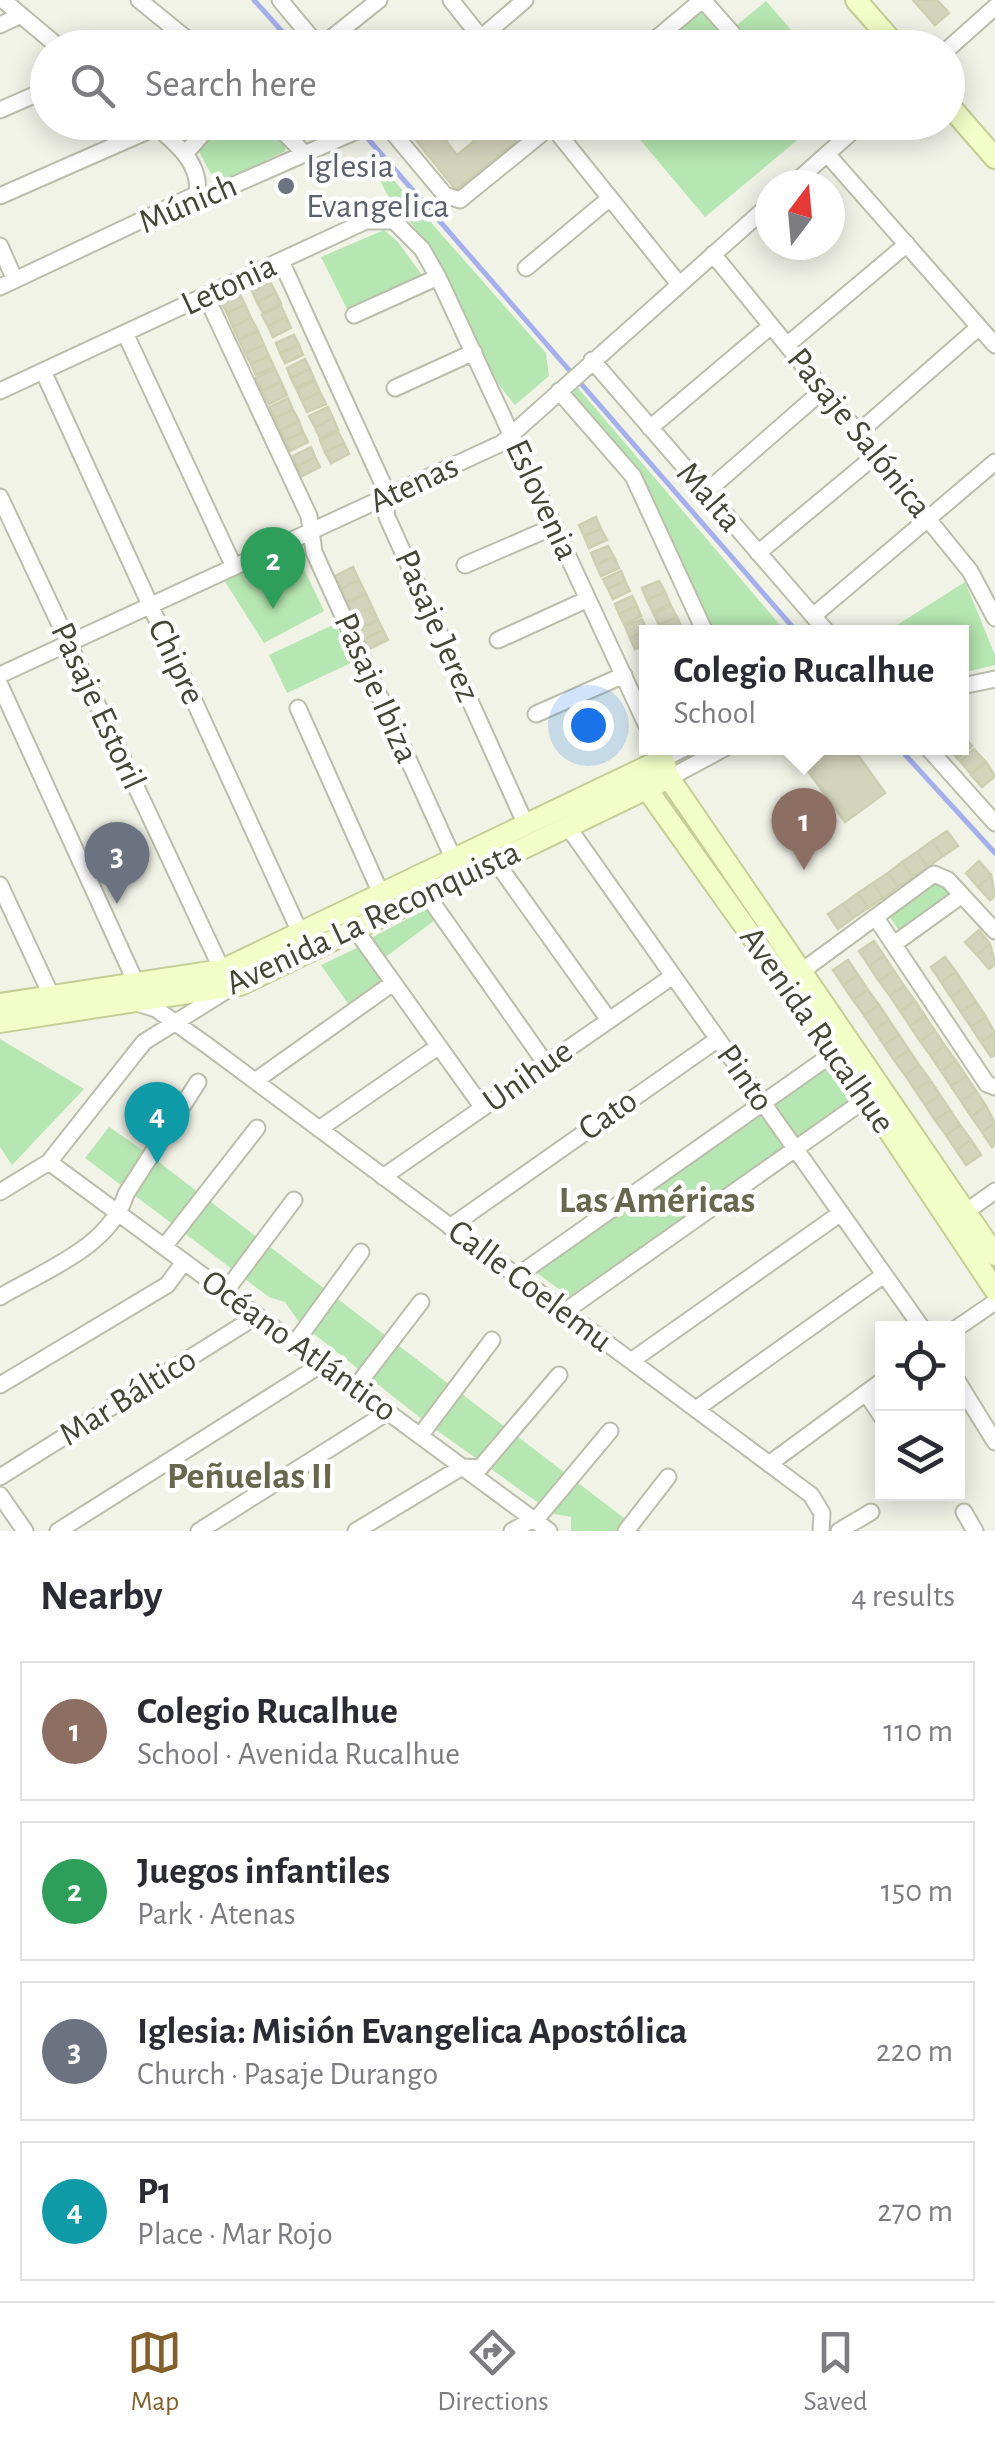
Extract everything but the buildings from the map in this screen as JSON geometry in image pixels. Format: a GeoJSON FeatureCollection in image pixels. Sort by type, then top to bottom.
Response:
{"type":"FeatureCollection","features":[{"type":"Feature","properties":{"kind":"street"},"geometry":{"type":"LineString","coordinates":[[4,0],[39,30]]}},
{"type":"Feature","properties":{"kind":"street"},"geometry":{"type":"LineString","coordinates":[[139,0],[176,30]]}},
{"type":"Feature","properties":{"kind":"street"},"geometry":{"type":"LineString","coordinates":[[280,0],[306,30]]}},
{"type":"Feature","properties":{"kind":"street"},"geometry":{"type":"LineString","coordinates":[[341,30],[378,0]]}},
{"type":"Feature","properties":{"kind":"street"},"geometry":{"type":"LineString","coordinates":[[451,0],[471,30]]}},
{"type":"Feature","properties":{"kind":"street"},"geometry":{"type":"LineString","coordinates":[[494,30],[525,0]]}},
{"type":"Feature","properties":{"kind":"street"},"geometry":{"type":"LineString","coordinates":[[666,30],[702,0],[729,30]]}},
{"type":"Feature","properties":{"kind":"street"},"geometry":{"type":"LineString","coordinates":[[856,0],[882,30]]}},
{"type":"Feature","properties":{"kind":"street"},"geometry":{"type":"LineString","coordinates":[[965,33],[995,7]]}},
{"type":"Feature","properties":{"kind":"street"},"geometry":{"type":"LineString","coordinates":[[0,25],[21,15]]}},
{"type":"Feature","properties":{"kind":"street"},"geometry":{"type":"LineString","coordinates":[[0,110],[30,97]]}},
{"type":"Feature","properties":{"kind":"street"},"geometry":{"type":"LineString","coordinates":[[965,124],[995,158]]}},
{"type":"Feature","properties":{"kind":"street"},"geometry":{"type":"LineString","coordinates":[[0,196],[121,140]]}},
{"type":"Feature","properties":{"kind":"street"},"geometry":{"type":"LineString","coordinates":[[170,140],[185,154],[198,179],[197,194]]}},
{"type":"Feature","properties":{"kind":"street"},"geometry":{"type":"LineString","coordinates":[[185,154],[197,140]]}},
{"type":"Feature","properties":{"kind":"street"},"geometry":{"type":"LineString","coordinates":[[291,140],[304,153]]}},
{"type":"Feature","properties":{"kind":"street","name":"Múnich"},"geometry":{"type":"LineString","coordinates":[[8,284],[197,194],[211,195],[339,140]]}},
{"type":"Feature","properties":{"kind":"street"},"geometry":{"type":"LineString","coordinates":[[395,140],[446,195],[465,199],[533,140]]}},
{"type":"Feature","properties":{"kind":"street"},"geometry":{"type":"LineString","coordinates":[[565,140],[679,284]]}},
{"type":"Feature","properties":{"kind":"street"},"geometry":{"type":"LineString","coordinates":[[809,170],[843,140]]}},
{"type":"Feature","properties":{"kind":"street"},"geometry":{"type":"LineString","coordinates":[[828,154],[995,344]]}},
{"type":"Feature","properties":{"kind":"street"},"geometry":{"type":"LineString","coordinates":[[526,268],[610,198]]}},
{"type":"Feature","properties":{"kind":"street","name":"Atenas"},"geometry":{"type":"LineString","coordinates":[[0,674],[513,436],[588,364],[755,217]]}},
{"type":"Feature","properties":{"kind":"street","name":"Letonia"},"geometry":{"type":"LineString","coordinates":[[0,391],[366,220],[386,218],[415,240],[438,277]]}},
{"type":"Feature","properties":{"kind":"street"},"geometry":{"type":"LineString","coordinates":[[787,345],[907,244]]}},
{"type":"Feature","properties":{"kind":"street"},"geometry":{"type":"LineString","coordinates":[[0,246],[8,284]]}},
{"type":"Feature","properties":{"kind":"street","name":"Pasaje Salónica"},"geometry":{"type":"LineString","coordinates":[[713,254],[970,571],[991,599],[995,618]]}},
{"type":"Feature","properties":{"kind":"street","name":"Pasaje Jerez"},"geometry":{"type":"LineString","coordinates":[[281,261],[382,482],[388,517],[526,825]]}},
{"type":"Feature","properties":{"kind":"street"},"geometry":{"type":"LineString","coordinates":[[354,315],[438,277]]}},
{"type":"Feature","properties":{"kind":"street","name":"Eslovenia"},"geometry":{"type":"LineString","coordinates":[[438,277],[639,708]]}},
{"type":"Feature","properties":{"kind":"street","name":"Pasaje Ibiza"},"geometry":{"type":"LineString","coordinates":[[206,296],[309,516],[314,552],[454,860]]}},
{"type":"Feature","properties":{"kind":"street"},"geometry":{"type":"LineString","coordinates":[[650,428],[771,326]]}},
{"type":"Feature","properties":{"kind":"street"},"geometry":{"type":"LineString","coordinates":[[858,433],[979,327]]}},
{"type":"Feature","properties":{"kind":"street"},"geometry":{"type":"LineString","coordinates":[[125,333],[234,568]]}},
{"type":"Feature","properties":{"kind":"street"},"geometry":{"type":"LineString","coordinates":[[395,388],[474,352]]}},
{"type":"Feature","properties":{"kind":"street","name":"Malta"},"geometry":{"type":"LineString","coordinates":[[588,364],[650,428],[821,625]]}},
{"type":"Feature","properties":{"kind":"street","name":"Chipre"},"geometry":{"type":"LineString","coordinates":[[42,372],[304,942]]}},
{"type":"Feature","properties":{"kind":"street"},"geometry":{"type":"LineString","coordinates":[[564,386],[633,476],[702,625]]}},
{"type":"Feature","properties":{"kind":"street"},"geometry":{"type":"LineString","coordinates":[[705,493],[823,390]]}},
{"type":"Feature","properties":{"kind":"street"},"geometry":{"type":"LineString","coordinates":[[758,553],[876,455]]}},
{"type":"Feature","properties":{"kind":"street"},"geometry":{"type":"LineString","coordinates":[[813,616],[995,462]]}},
{"type":"Feature","properties":{"kind":"street","name":"Pasaje Estoril"},"geometry":{"type":"LineString","coordinates":[[0,496],[226,979]]}},
{"type":"Feature","properties":{"kind":"street"},"geometry":{"type":"LineString","coordinates":[[465,566],[554,526]]}},
{"type":"Feature","properties":{"kind":"street"},"geometry":{"type":"LineString","coordinates":[[498,640],[588,598]]}},
{"type":"Feature","properties":{"kind":"street"},"geometry":{"type":"LineString","coordinates":[[536,714],[624,675]]}},
{"type":"Feature","properties":{"kind":"street"},"geometry":{"type":"LineString","coordinates":[[969,685],[995,680]]}},
{"type":"Feature","properties":{"kind":"street"},"geometry":{"type":"LineString","coordinates":[[0,685],[137,994]]}},
{"type":"Feature","properties":{"kind":"street"},"geometry":{"type":"LineString","coordinates":[[298,708],[382,896]]}},
{"type":"Feature","properties":{"kind":"street","name":"Avenida La Reconquista"},"geometry":{"type":"LineString","coordinates":[[304,942],[355,929],[496,862],[568,827],[641,781],[663,762],[694,755]]}},
{"type":"Feature","properties":{"kind":"street"},"geometry":{"type":"LineString","coordinates":[[934,755],[995,822]]}},
{"type":"Feature","properties":{"kind":"street","name":"Avenida Rucalhue"},"geometry":{"type":"LineString","coordinates":[[663,762],[802,971],[843,1047]]}},
{"type":"Feature","properties":{"kind":"street","name":"Avenida La Reconquista"},"geometry":{"type":"LineString","coordinates":[[0,1022],[226,979],[526,825],[641,781]]}},
{"type":"Feature","properties":{"kind":"street","name":"Avenida Rucalhue"},"geometry":{"type":"LineString","coordinates":[[641,781],[967,1211],[995,1255]]}},
{"type":"Feature","properties":{"kind":"street","name":"Pinto"},"geometry":{"type":"LineString","coordinates":[[568,827],[917,1321]]}},
{"type":"Feature","properties":{"kind":"street"},"geometry":{"type":"LineString","coordinates":[[496,862],[609,1020]]}},
{"type":"Feature","properties":{"kind":"street"},"geometry":{"type":"LineString","coordinates":[[802,971],[934,874],[942,874],[995,931]]}},
{"type":"Feature","properties":{"kind":"street"},"geometry":{"type":"LineString","coordinates":[[0,886],[52,997]]}},
{"type":"Feature","properties":{"kind":"street"},"geometry":{"type":"LineString","coordinates":[[426,895],[546,1064]]}},
{"type":"Feature","properties":{"kind":"street"},"geometry":{"type":"LineString","coordinates":[[894,944],[962,895]]}},
{"type":"Feature","properties":{"kind":"street"},"geometry":{"type":"LineString","coordinates":[[876,918],[987,1084],[995,1086]]}},
{"type":"Feature","properties":{"kind":"street"},"geometry":{"type":"LineString","coordinates":[[355,929],[483,1108]]}},
{"type":"Feature","properties":{"kind":"street","name":"Unihue"},"geometry":{"type":"LineString","coordinates":[[384,1177],[673,976]]}},
{"type":"Feature","properties":{"kind":"street"},"geometry":{"type":"LineString","coordinates":[[0,1192],[49,1162],[144,1042],[171,1022],[204,1007],[226,979]]}},
{"type":"Feature","properties":{"kind":"street"},"geometry":{"type":"LineString","coordinates":[[255,1082],[393,982]]}},
{"type":"Feature","properties":{"kind":"street","name":"Avenida La Reconquista"},"geometry":{"type":"LineString","coordinates":[[0,1004],[52,997],[137,994]]}},
{"type":"Feature","properties":{"kind":"street","name":"Calle Coelemu"},"geometry":{"type":"LineString","coordinates":[[137,994],[816,1500],[822,1512],[820,1531]]}},
{"type":"Feature","properties":{"kind":"street"},"geometry":{"type":"LineString","coordinates":[[204,1007],[202,1029],[216,1053]]}},
{"type":"Feature","properties":{"kind":"street","name":"Cato"},"geometry":{"type":"LineString","coordinates":[[450,1226],[718,1039]]}},
{"type":"Feature","properties":{"kind":"street"},"geometry":{"type":"LineString","coordinates":[[318,1129],[439,1046]]}},
{"type":"Feature","properties":{"kind":"street"},"geometry":{"type":"LineString","coordinates":[[517,1276],[843,1047]]}},
{"type":"Feature","properties":{"kind":"street"},"geometry":{"type":"LineString","coordinates":[[0,1297],[102,1236],[120,1214],[126,1194],[198,1082]]}},
{"type":"Feature","properties":{"kind":"street"},"geometry":{"type":"LineString","coordinates":[[564,1312],[875,1093]]}},
{"type":"Feature","properties":{"kind":"street","name":"Avenida Rucalhue"},"geometry":{"type":"LineString","coordinates":[[875,1093],[995,1290]]}},
{"type":"Feature","properties":{"kind":"street"},"geometry":{"type":"LineString","coordinates":[[164,1247],[257,1128]]}},
{"type":"Feature","properties":{"kind":"street","name":"Océano Atlántico"},"geometry":{"type":"LineString","coordinates":[[49,1162],[549,1531]]}},
{"type":"Feature","properties":{"kind":"street"},"geometry":{"type":"LineString","coordinates":[[967,1211],[995,1192]]}},
{"type":"Feature","properties":{"kind":"street"},"geometry":{"type":"LineString","coordinates":[[224,1292],[294,1200]]}},
{"type":"Feature","properties":{"kind":"street"},"geometry":{"type":"LineString","coordinates":[[631,1361],[840,1212]]}},
{"type":"Feature","properties":{"kind":"street"},"geometry":{"type":"LineString","coordinates":[[295,1343],[361,1252]]}},
{"type":"Feature","properties":{"kind":"street"},"geometry":{"type":"LineString","coordinates":[[0,1385],[168,1285],[184,1262]]}},
{"type":"Feature","properties":{"kind":"street"},"geometry":{"type":"LineString","coordinates":[[696,1409],[884,1275]]}},
{"type":"Feature","properties":{"kind":"street"},"geometry":{"type":"LineString","coordinates":[[356,1388],[420,1302]]}},
{"type":"Feature","properties":{"kind":"street"},"geometry":{"type":"LineString","coordinates":[[965,1323],[995,1302]]}},
{"type":"Feature","properties":{"kind":"street","name":"Mar Báltico"},"geometry":{"type":"LineString","coordinates":[[0,1477],[244,1324],[252,1312]]}},
{"type":"Feature","properties":{"kind":"street"},"geometry":{"type":"LineString","coordinates":[[420,1436],[492,1340]]}},
{"type":"Feature","properties":{"kind":"street"},"geometry":{"type":"LineString","coordinates":[[58,1531],[322,1364]]}},
{"type":"Feature","properties":{"kind":"street"},"geometry":{"type":"LineString","coordinates":[[356,1531],[462,1466],[485,1465],[559,1375]]}},
{"type":"Feature","properties":{"kind":"street"},"geometry":{"type":"LineString","coordinates":[[770,1464],[875,1386]]}},
{"type":"Feature","properties":{"kind":"street"},"geometry":{"type":"LineString","coordinates":[[866,1393],[878,1411]]}},
{"type":"Feature","properties":{"kind":"street"},"geometry":{"type":"LineString","coordinates":[[965,1393],[995,1442]]}},
{"type":"Feature","properties":{"kind":"street"},"geometry":{"type":"LineString","coordinates":[[199,1531],[388,1412]]}},
{"type":"Feature","properties":{"kind":"street"},"geometry":{"type":"LineString","coordinates":[[512,1531],[532,1518],[610,1430]]}},
{"type":"Feature","properties":{"kind":"street"},"geometry":{"type":"LineString","coordinates":[[626,1531],[668,1477]]}},
{"type":"Feature","properties":{"kind":"street"},"geometry":{"type":"LineString","coordinates":[[0,1495],[25,1531]]}},
{"type":"Feature","properties":{"kind":"street"},"geometry":{"type":"LineString","coordinates":[[838,1531],[871,1512]]}},
{"type":"Feature","properties":{"kind":"street"},"geometry":{"type":"LineString","coordinates":[[964,1512],[975,1531]]}},
{"type":"Feature","properties":{"kind":"green space"},"geometry":{"type":"Polygon","coordinates":[[[694,1],[722,30],[662,30],[694,1]]]}},
{"type":"Feature","properties":{"kind":"green space"},"geometry":{"type":"Polygon","coordinates":[[[766,1],[791,30],[731,30],[766,1]]]}},
{"type":"Feature","properties":{"kind":"green space"},"geometry":{"type":"Polygon","coordinates":[[[205,140],[281,140],[286,145],[285,151],[217,185],[197,148],[205,140]]]}},
{"type":"Feature","properties":{"kind":"green space"},"geometry":{"type":"Polygon","coordinates":[[[640,140],[798,140],[762,170],[755,170],[755,175],[705,217],[640,140]]]}},
{"type":"Feature","properties":{"kind":"green space"},"geometry":{"type":"Polygon","coordinates":[[[374,158],[546,353],[549,376],[515,405],[489,369],[429,249],[390,199],[374,158]]]}},
{"type":"Feature","properties":{"kind":"green space"},"geometry":{"type":"Polygon","coordinates":[[[384,230],[398,242],[424,278],[349,313],[321,257],[384,230]]]}},
{"type":"Feature","properties":{"kind":"green space"},"geometry":{"type":"Polygon","coordinates":[[[567,375],[780,625],[693,625],[623,474],[566,394],[567,375]]]}},
{"type":"Feature","properties":{"kind":"green space"},"geometry":{"type":"Polygon","coordinates":[[[294,548],[324,611],[264,643],[224,580],[294,548]]]}},
{"type":"Feature","properties":{"kind":"green space"},"geometry":{"type":"Polygon","coordinates":[[[965,582],[995,655],[995,665],[969,671],[969,625],[897,625],[965,582]]]}},
{"type":"Feature","properties":{"kind":"green space"},"geometry":{"type":"Polygon","coordinates":[[[335,624],[353,662],[287,693],[269,655],[335,624]]]}},
{"type":"Feature","properties":{"kind":"green space"},"geometry":{"type":"Polygon","coordinates":[[[933,880],[942,882],[953,895],[900,932],[887,913],[933,880]]]}},
{"type":"Feature","properties":{"kind":"green space"},"geometry":{"type":"Polygon","coordinates":[[[427,909],[435,920],[383,959],[369,939],[427,909]]]}},
{"type":"Feature","properties":{"kind":"green space"},"geometry":{"type":"Polygon","coordinates":[[[359,947],[381,978],[380,986],[351,1008],[321,965],[359,947]]]}},
{"type":"Feature","properties":{"kind":"green space"},"geometry":{"type":"Polygon","coordinates":[[[0,1039],[84,1089],[12,1165],[0,1147],[0,1039]]]}},
{"type":"Feature","properties":{"kind":"green space"},"geometry":{"type":"Polygon","coordinates":[[[827,1063],[855,1102],[802,1140],[795,1139],[773,1102],[827,1063]]]}},
{"type":"Feature","properties":{"kind":"green space"},"geometry":{"type":"Polygon","coordinates":[[[756,1114],[765,1114],[786,1142],[783,1150],[574,1300],[534,1271],[756,1114]]]}},
{"type":"Feature","properties":{"kind":"green space"},"geometry":{"type":"Polygon","coordinates":[[[109,1127],[641,1531],[571,1531],[571,1517],[554,1514],[428,1424],[299,1322],[285,1302],[269,1297],[85,1158],[109,1127]]]}},
{"type":"Feature","properties":{"kind":"waterway"},"geometry":{"type":"LineString","coordinates":[[254,0],[281,30]]}},
{"type":"Feature","properties":{"kind":"waterway"},"geometry":{"type":"LineString","coordinates":[[369,140],[791,625]]}},
{"type":"Feature","properties":{"kind":"waterway"},"geometry":{"type":"LineString","coordinates":[[905,755],[995,853]]}},
{"type":"Feature","properties":{"kind":"place","name":"Iglesia Evangelica"},"geometry":{"type":"Point","coordinates":[286,186]}},
{"type":"Feature","properties":{"kind":"place","name":"Juegos infantiles"},"geometry":{"type":"Point","coordinates":[273,609]}},
{"type":"Feature","properties":{"kind":"place","name":"Colegio Rucalhue"},"geometry":{"type":"Point","coordinates":[804,870]}},
{"type":"Feature","properties":{"kind":"place","name":"Iglesia: Misión Evangelica Apostólica"},"geometry":{"type":"Point","coordinates":[117,904]}},
{"type":"Feature","properties":{"kind":"place","name":"P1"},"geometry":{"type":"Point","coordinates":[157,1164]}},
{"type":"Feature","properties":{"kind":"district","name":"Las Américas"},"geometry":{"type":"Point","coordinates":[657,1201]}},
{"type":"Feature","properties":{"kind":"district","name":"Peñuelas II"},"geometry":{"type":"Point","coordinates":[250,1477]}}]}
